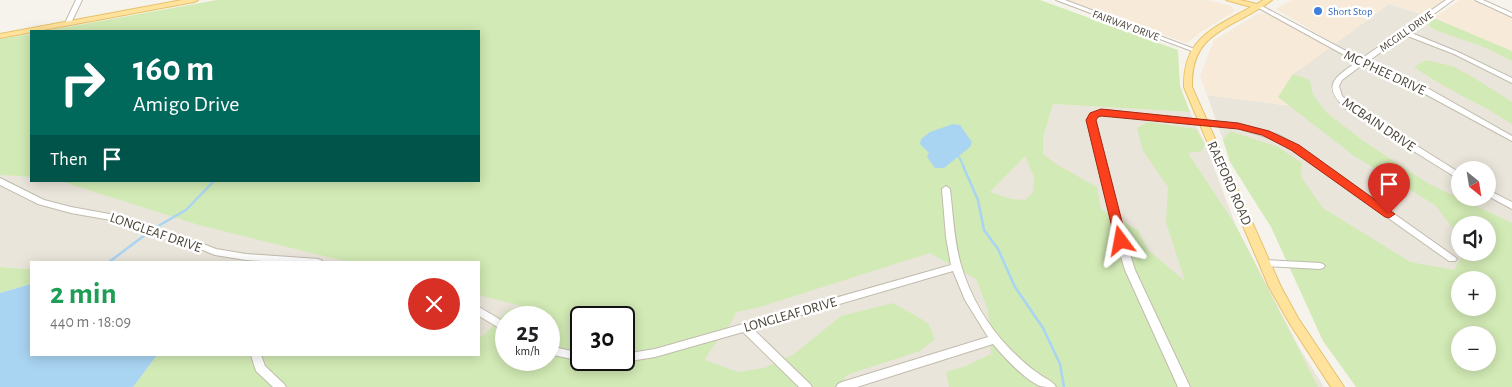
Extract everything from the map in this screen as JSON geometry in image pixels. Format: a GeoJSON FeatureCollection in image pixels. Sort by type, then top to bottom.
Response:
{"type":"FeatureCollection","features":[{"type":"Feature","properties":{"kind":"main road"},"geometry":{"type":"LineString","coordinates":[[31,30],[194,0]]}},
{"type":"Feature","properties":{"kind":"main road"},"geometry":{"type":"LineString","coordinates":[[1230,0],[1258,6]]}},
{"type":"Feature","properties":{"kind":"main road"},"geometry":{"type":"LineString","coordinates":[[1194,50],[1212,32],[1268,0]]}},
{"type":"Feature","properties":{"kind":"main road"},"geometry":{"type":"LineString","coordinates":[[0,36],[30,30]]}},
{"type":"Feature","properties":{"kind":"main road","name":"RAEFORD ROAD"},"geometry":{"type":"LineString","coordinates":[[1194,50],[1188,66],[1188,87],[1265,263],[1264,265],[1294,321],[1338,387]]}},
{"type":"Feature","properties":{"kind":"street"},"geometry":{"type":"LineString","coordinates":[[68,23],[79,0]]}},
{"type":"Feature","properties":{"kind":"street","name":"FAIRWAY DRIVE"},"geometry":{"type":"LineString","coordinates":[[1058,0],[1194,50]]}},
{"type":"Feature","properties":{"kind":"street","name":"MCGILL DRIVE"},"geometry":{"type":"LineString","coordinates":[[1362,62],[1450,0]]}},
{"type":"Feature","properties":{"kind":"street"},"geometry":{"type":"LineString","coordinates":[[1478,0],[1512,15]]}},
{"type":"Feature","properties":{"kind":"street","name":"MC PHEE DRIVE"},"geometry":{"type":"LineString","coordinates":[[1258,6],[1362,62],[1425,90],[1512,139]]}},
{"type":"Feature","properties":{"kind":"street"},"geometry":{"type":"LineString","coordinates":[[1404,32],[1456,53],[1512,81]]}},
{"type":"Feature","properties":{"kind":"street","name":"MCBAIN DRIVE"},"geometry":{"type":"LineString","coordinates":[[1362,62],[1336,82],[1336,91],[1343,101],[1451,171]]}},
{"type":"Feature","properties":{"kind":"street"},"geometry":{"type":"LineString","coordinates":[[1184,387],[1130,270],[1091,120],[1097,113],[1106,112],[1249,128],[1286,142],[1451,258]]}},
{"type":"Feature","properties":{"kind":"street","name":"LONGLEAF DRIVE"},"geometry":{"type":"LineString","coordinates":[[0,180],[41,202],[71,210],[123,219],[175,236],[215,252],[246,257],[304,261]]}},
{"type":"Feature","properties":{"kind":"street"},"geometry":{"type":"LineString","coordinates":[[946,189],[952,249],[956,267],[972,304],[996,339],[1016,363],[1050,387]]}},
{"type":"Feature","properties":{"kind":"street"},"geometry":{"type":"LineString","coordinates":[[1496,198],[1512,206]]}},
{"type":"Feature","properties":{"kind":"street"},"geometry":{"type":"LineString","coordinates":[[1265,263],[1320,266]]}},
{"type":"Feature","properties":{"kind":"street","name":"LONGLEAF DRIVE"},"geometry":{"type":"LineString","coordinates":[[635,356],[655,353],[956,267]]}},
{"type":"Feature","properties":{"kind":"street"},"geometry":{"type":"LineString","coordinates":[[480,312],[495,321]]}},
{"type":"Feature","properties":{"kind":"street"},"geometry":{"type":"LineString","coordinates":[[744,327],[806,387]]}},
{"type":"Feature","properties":{"kind":"street"},"geometry":{"type":"LineString","coordinates":[[842,387],[996,339]]}},
{"type":"Feature","properties":{"kind":"street"},"geometry":{"type":"LineString","coordinates":[[256,356],[260,368],[280,387]]}},
{"type":"Feature","properties":{"kind":"shaded area"},"geometry":{"type":"Polygon","coordinates":[[[1065,0],[1206,0],[1230,5],[1235,11],[1187,43],[1065,0]]]}},
{"type":"Feature","properties":{"kind":"shaded area"},"geometry":{"type":"Polygon","coordinates":[[[1292,0],[1444,0],[1424,15],[1389,4],[1335,44],[1276,9],[1292,0]]]}},
{"type":"Feature","properties":{"kind":"shaded area"},"geometry":{"type":"Polygon","coordinates":[[[1460,0],[1471,0],[1512,18],[1512,51],[1434,18],[1460,0]]]}},
{"type":"Feature","properties":{"kind":"shaded area"},"geometry":{"type":"Polygon","coordinates":[[[1389,4],[1434,18],[1428,25],[1435,30],[1487,48],[1512,61],[1512,275],[1496,276],[1496,271],[1451,271],[1451,277],[1413,279],[1223,140],[1207,95],[1314,109],[1293,74],[1389,4]]]}},
{"type":"Feature","properties":{"kind":"shaded area"},"geometry":{"type":"Polygon","coordinates":[[[1259,13],[1268,14],[1329,48],[1293,74],[1285,87],[1316,109],[1207,95],[1200,76],[1214,40],[1259,13]]]}},
{"type":"Feature","properties":{"kind":"shaded area"},"geometry":{"type":"Polygon","coordinates":[[[1053,104],[1190,112],[1205,144],[1236,226],[1300,349],[1324,387],[133,387],[156,356],[480,356],[480,261],[30,261],[30,269],[0,267],[0,175],[21,176],[30,172],[30,182],[181,182],[426,214],[1043,138],[1053,104]]]}},
{"type":"Feature","properties":{"kind":"green space"},"geometry":{"type":"Polygon","coordinates":[[[217,0],[1040,0],[1178,50],[1180,86],[1190,112],[1053,104],[1043,138],[1043,154],[1056,164],[1097,187],[1101,209],[1138,230],[1148,250],[1185,281],[1166,222],[1168,187],[1143,151],[1137,128],[1148,122],[1196,129],[1205,144],[1202,151],[1188,153],[1236,226],[1318,387],[949,387],[946,372],[966,366],[991,354],[988,310],[976,279],[930,253],[760,307],[736,312],[730,325],[712,347],[705,360],[738,372],[764,368],[794,354],[841,316],[893,303],[928,323],[935,339],[920,351],[847,375],[839,387],[133,387],[156,356],[480,356],[480,337],[495,324],[495,371],[560,371],[560,306],[522,306],[480,295],[480,261],[344,261],[199,225],[63,182],[480,182],[480,30],[51,30],[217,0]],[[1025,156],[990,192],[1011,199],[1025,200],[1033,193],[1034,177],[1025,156]]]}},
{"type":"Feature","properties":{"kind":"green space"},"geometry":{"type":"Polygon","coordinates":[[[1434,18],[1512,51],[1512,61],[1486,48],[1435,30],[1428,25],[1434,18]]]}},
{"type":"Feature","properties":{"kind":"green space"},"geometry":{"type":"Polygon","coordinates":[[[30,34],[30,177],[0,175],[0,39],[30,34]]]}},
{"type":"Feature","properties":{"kind":"green space"},"geometry":{"type":"Polygon","coordinates":[[[1426,60],[1452,66],[1512,102],[1512,124],[1414,67],[1426,60]]]}},
{"type":"Feature","properties":{"kind":"green space"},"geometry":{"type":"Polygon","coordinates":[[[1293,74],[1310,80],[1313,95],[1327,113],[1362,140],[1429,184],[1451,194],[1451,206],[1476,206],[1512,223],[1512,387],[1356,387],[1323,341],[1271,227],[1230,162],[1223,140],[1230,131],[1278,147],[1302,163],[1301,177],[1323,208],[1410,262],[1454,270],[1459,261],[1496,261],[1496,216],[1451,216],[1451,225],[1435,205],[1354,156],[1278,97],[1293,74]]]}},
{"type":"Feature","properties":{"kind":"green space"},"geometry":{"type":"Polygon","coordinates":[[[0,267],[30,269],[30,284],[0,293],[0,267]]]}},
{"type":"Feature","properties":{"kind":"water"},"geometry":{"type":"Polygon","coordinates":[[[953,124],[960,125],[972,142],[970,147],[944,168],[935,168],[927,157],[929,153],[920,144],[921,139],[930,132],[953,124]]]}},
{"type":"Feature","properties":{"kind":"water"},"geometry":{"type":"Polygon","coordinates":[[[30,284],[30,356],[156,356],[133,387],[0,387],[0,293],[30,284]]]}},
{"type":"Feature","properties":{"kind":"waterway"},"geometry":{"type":"LineString","coordinates":[[959,157],[964,167]]}},
{"type":"Feature","properties":{"kind":"waterway"},"geometry":{"type":"LineString","coordinates":[[963,166],[978,200],[984,230],[998,249],[1015,287],[1043,328],[1060,364],[1064,387]]}},
{"type":"Feature","properties":{"kind":"waterway"},"geometry":{"type":"LineString","coordinates":[[110,261],[153,229],[186,210],[213,182]]}},
{"type":"Feature","properties":{"kind":"place","name":"Short Stop"},"geometry":{"type":"Point","coordinates":[1318,11]}},
{"type":"Feature","properties":{"kind":"route"},"geometry":{"type":"LineString","coordinates":[[1121,241],[1091,120],[1094,115],[1101,112],[1238,126],[1266,133],[1286,142],[1389,214]]}}]}
